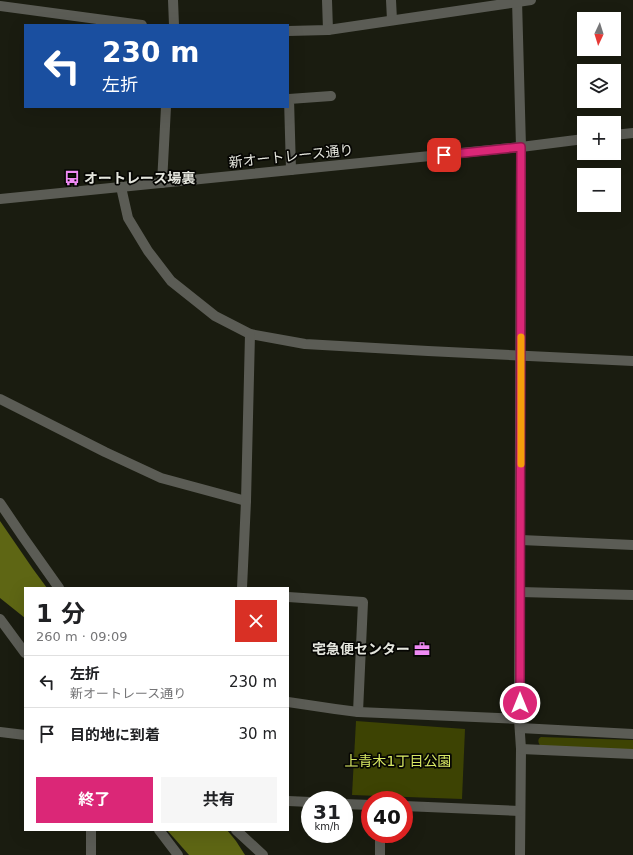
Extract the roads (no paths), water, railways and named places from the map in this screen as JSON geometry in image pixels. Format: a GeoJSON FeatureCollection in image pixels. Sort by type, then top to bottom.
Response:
{"type":"FeatureCollection","features":[{"type":"Feature","properties":{"kind":"street"},"geometry":{"type":"LineString","coordinates":[[173,0],[174,24]]}},
{"type":"Feature","properties":{"kind":"street"},"geometry":{"type":"LineString","coordinates":[[327,0],[328,30]]}},
{"type":"Feature","properties":{"kind":"street"},"geometry":{"type":"LineString","coordinates":[[391,0],[392,20]]}},
{"type":"Feature","properties":{"kind":"street"},"geometry":{"type":"LineString","coordinates":[[289,30],[328,30],[531,0]]}},
{"type":"Feature","properties":{"kind":"street"},"geometry":{"type":"LineString","coordinates":[[517,1],[521,147],[520,855]]}},
{"type":"Feature","properties":{"kind":"street"},"geometry":{"type":"LineString","coordinates":[[0,6],[135,24]]}},
{"type":"Feature","properties":{"kind":"street"},"geometry":{"type":"LineString","coordinates":[[291,170],[290,99],[331,96]]}},
{"type":"Feature","properties":{"kind":"street"},"geometry":{"type":"LineString","coordinates":[[162,183],[166,108]]}},
{"type":"Feature","properties":{"kind":"street"},"geometry":{"type":"LineString","coordinates":[[621,135],[633,133]]}},
{"type":"Feature","properties":{"kind":"street","name":"新オートレース通り"},"geometry":{"type":"LineString","coordinates":[[0,199],[521,147],[577,140]]}},
{"type":"Feature","properties":{"kind":"street"},"geometry":{"type":"LineString","coordinates":[[121,187],[128,218],[148,251],[171,281],[215,316],[250,334],[305,344],[633,361]]}},
{"type":"Feature","properties":{"kind":"street"},"geometry":{"type":"LineString","coordinates":[[242,587],[246,502],[250,334]]}},
{"type":"Feature","properties":{"kind":"street"},"geometry":{"type":"LineString","coordinates":[[0,399],[105,452],[161,478],[246,502]]}},
{"type":"Feature","properties":{"kind":"street"},"geometry":{"type":"LineString","coordinates":[[0,503],[58,587]]}},
{"type":"Feature","properties":{"kind":"street"},"geometry":{"type":"LineString","coordinates":[[521,540],[633,545]]}},
{"type":"Feature","properties":{"kind":"street"},"geometry":{"type":"LineString","coordinates":[[520,592],[633,595]]}},
{"type":"Feature","properties":{"kind":"street"},"geometry":{"type":"LineString","coordinates":[[289,597],[363,602],[358,712]]}},
{"type":"Feature","properties":{"kind":"street"},"geometry":{"type":"LineString","coordinates":[[0,619],[24,652]]}},
{"type":"Feature","properties":{"kind":"street"},"geometry":{"type":"LineString","coordinates":[[289,702],[358,712],[633,734]]}},
{"type":"Feature","properties":{"kind":"street"},"geometry":{"type":"LineString","coordinates":[[0,732],[24,735]]}},
{"type":"Feature","properties":{"kind":"street"},"geometry":{"type":"LineString","coordinates":[[521,749],[633,754]]}},
{"type":"Feature","properties":{"kind":"street"},"geometry":{"type":"LineString","coordinates":[[289,801],[301,802]]}},
{"type":"Feature","properties":{"kind":"street"},"geometry":{"type":"LineString","coordinates":[[413,806],[520,811]]}},
{"type":"Feature","properties":{"kind":"street"},"geometry":{"type":"LineString","coordinates":[[91,831],[91,855]]}},
{"type":"Feature","properties":{"kind":"street"},"geometry":{"type":"LineString","coordinates":[[160,831],[178,855]]}},
{"type":"Feature","properties":{"kind":"street"},"geometry":{"type":"LineString","coordinates":[[237,831],[263,855]]}},
{"type":"Feature","properties":{"kind":"street"},"geometry":{"type":"LineString","coordinates":[[380,843],[380,855]]}},
{"type":"Feature","properties":{"kind":"place","name":"オートレース場裏"},"geometry":{"type":"Point","coordinates":[72,178]}},
{"type":"Feature","properties":{"kind":"place","name":"宅急便センター"},"geometry":{"type":"Point","coordinates":[422,649]}},
{"type":"Feature","properties":{"kind":"park label","name":"上青木1丁目公園"},"geometry":{"type":"Point","coordinates":[398,761]}}]}
